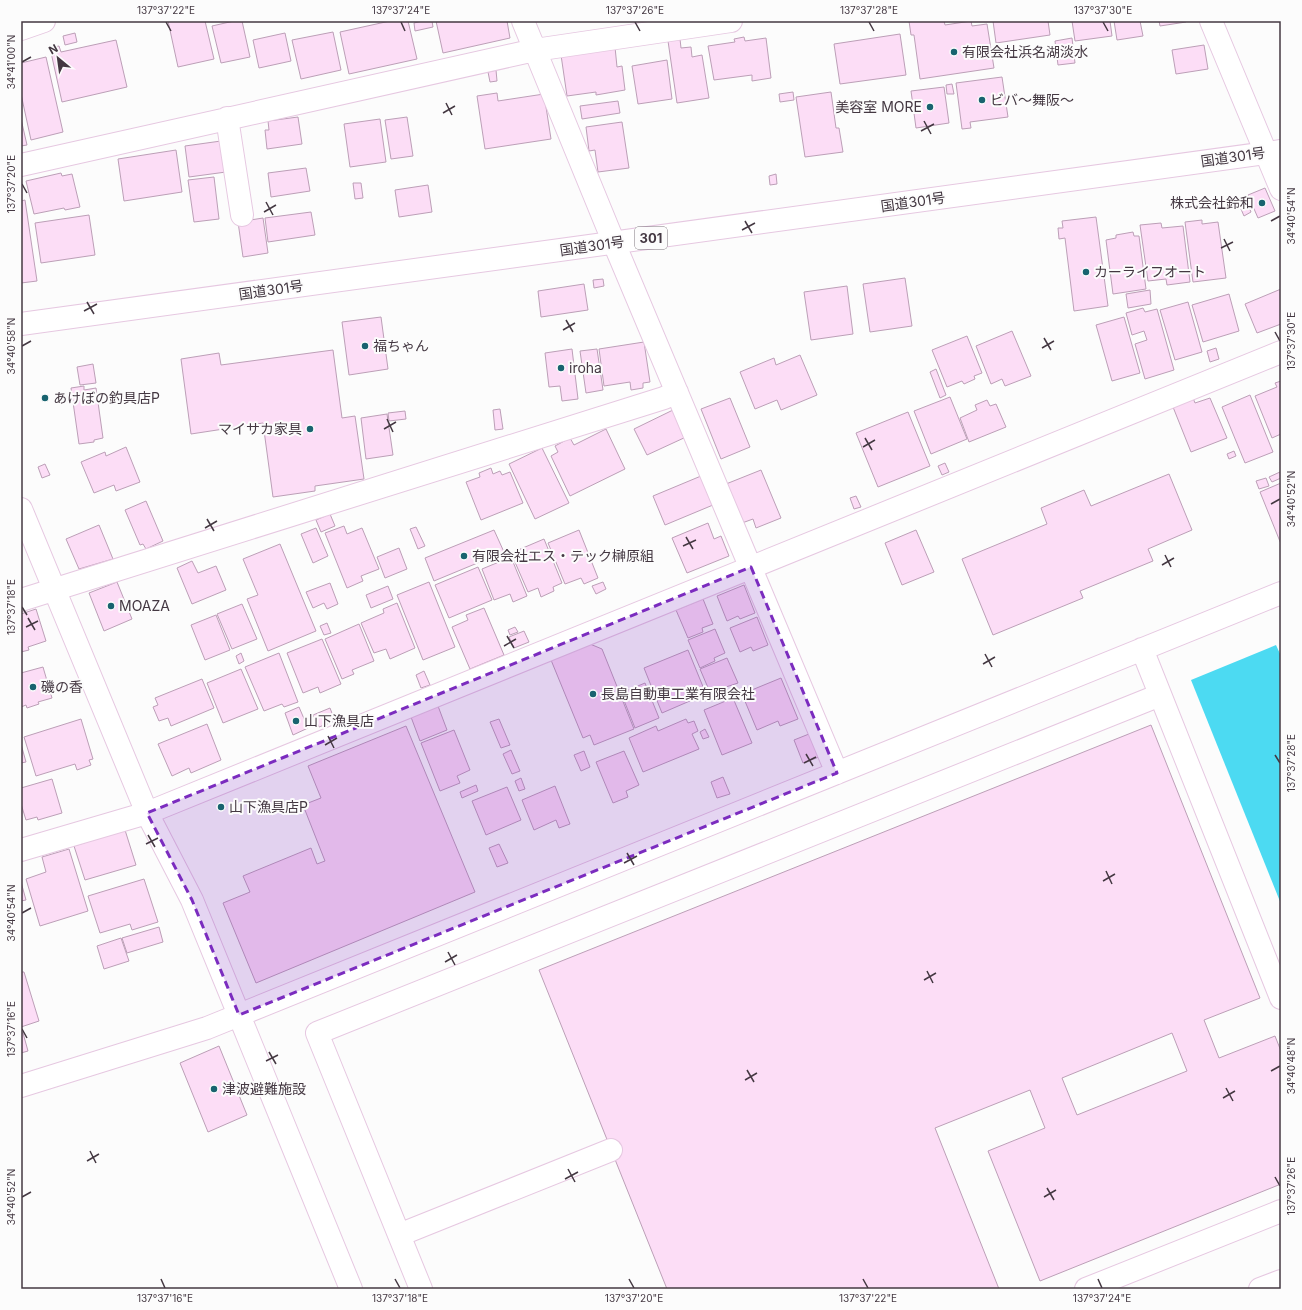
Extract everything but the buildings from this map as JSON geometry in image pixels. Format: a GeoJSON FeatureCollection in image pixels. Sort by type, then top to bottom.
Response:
{"type":"FeatureCollection","features":[{"type":"Feature","properties":{"kind":"main road"},"geometry":{"type":"LineString","coordinates":[[21,28],[44,21]]}},
{"type":"Feature","properties":{"kind":"main road"},"geometry":{"type":"LineString","coordinates":[[523,21],[614,243],[837,772]]}},
{"type":"Feature","properties":{"kind":"main road"},"geometry":{"type":"LineString","coordinates":[[21,165],[535,50],[730,21]]}},
{"type":"Feature","properties":{"kind":"main road"},"geometry":{"type":"LineString","coordinates":[[1211,21],[1274,152],[1281,189]]}},
{"type":"Feature","properties":{"kind":"main road"},"geometry":{"type":"LineString","coordinates":[[227,118],[242,215]]}},
{"type":"Feature","properties":{"kind":"main road","name":"国道301号"},"geometry":{"type":"LineString","coordinates":[[21,324],[1274,152]]}},
{"type":"Feature","properties":{"kind":"main road"},"geometry":{"type":"LineString","coordinates":[[21,850],[147,812],[1281,352]]}},
{"type":"Feature","properties":{"kind":"main road"},"geometry":{"type":"LineString","coordinates":[[21,600],[677,392]]}},
{"type":"Feature","properties":{"kind":"main road"},"geometry":{"type":"LineString","coordinates":[[21,509],[147,812],[192,900],[351,1289]]}},
{"type":"Feature","properties":{"kind":"main road"},"geometry":{"type":"LineString","coordinates":[[21,1086],[202,1030],[1281,593]]}},
{"type":"Feature","properties":{"kind":"main road"},"geometry":{"type":"LineString","coordinates":[[1142,649],[1281,998]]}},
{"type":"Feature","properties":{"kind":"main road"},"geometry":{"type":"LineString","coordinates":[[414,1287],[399,1234],[317,1033],[1160,695]]}},
{"type":"Feature","properties":{"kind":"main road"},"geometry":{"type":"LineString","coordinates":[[399,1234],[611,1150]]}},
{"type":"Feature","properties":{"kind":"main road"},"geometry":{"type":"LineString","coordinates":[[1086,1289],[1281,1211]]}},
{"type":"Feature","properties":{"kind":"main road"},"geometry":{"type":"LineString","coordinates":[[1260,1289],[1281,1281]]}},
{"type":"Feature","properties":{"kind":"highlighted area"},"geometry":{"type":"Polygon","coordinates":[[[751,567],[837,773],[239,1015],[192,900],[147,813],[751,567]]]}},
{"type":"Feature","properties":{"kind":"water"},"geometry":{"type":"Polygon","coordinates":[[[1276,645],[1281,656],[1281,904],[1191,680],[1276,645]]]}},
{"type":"Feature","properties":{"kind":"place","name":"有限会社浜名湖淡水"},"geometry":{"type":"Point","coordinates":[954,52]}},
{"type":"Feature","properties":{"kind":"place","name":"ビバ～舞阪～"},"geometry":{"type":"Point","coordinates":[982,100]}},
{"type":"Feature","properties":{"kind":"place","name":"美容室 MORE"},"geometry":{"type":"Point","coordinates":[930,107]}},
{"type":"Feature","properties":{"kind":"place","name":"株式会社鈴和"},"geometry":{"type":"Point","coordinates":[1262,203]}},
{"type":"Feature","properties":{"kind":"place","name":"カーライフオート"},"geometry":{"type":"Point","coordinates":[1086,272]}},
{"type":"Feature","properties":{"kind":"place","name":"福ちゃん"},"geometry":{"type":"Point","coordinates":[365,346]}},
{"type":"Feature","properties":{"kind":"place","name":"iroha"},"geometry":{"type":"Point","coordinates":[561,368]}},
{"type":"Feature","properties":{"kind":"place","name":"あけぼの釣具店P"},"geometry":{"type":"Point","coordinates":[45,398]}},
{"type":"Feature","properties":{"kind":"place","name":"マイサカ家具"},"geometry":{"type":"Point","coordinates":[310,429]}},
{"type":"Feature","properties":{"kind":"place","name":"有限会社エス・テック榊原組"},"geometry":{"type":"Point","coordinates":[464,556]}},
{"type":"Feature","properties":{"kind":"place","name":"MOAZA"},"geometry":{"type":"Point","coordinates":[111,606]}},
{"type":"Feature","properties":{"kind":"place","name":"磯の香"},"geometry":{"type":"Point","coordinates":[33,687]}},
{"type":"Feature","properties":{"kind":"place","name":"長島自動車工業有限会社"},"geometry":{"type":"Point","coordinates":[593,694]}},
{"type":"Feature","properties":{"kind":"place","name":"山下漁具店"},"geometry":{"type":"Point","coordinates":[296,721]}},
{"type":"Feature","properties":{"kind":"place","name":"山下漁具店P"},"geometry":{"type":"Point","coordinates":[221,807]}},
{"type":"Feature","properties":{"kind":"place","name":"津波避難施設"},"geometry":{"type":"Point","coordinates":[214,1089]}}]}
